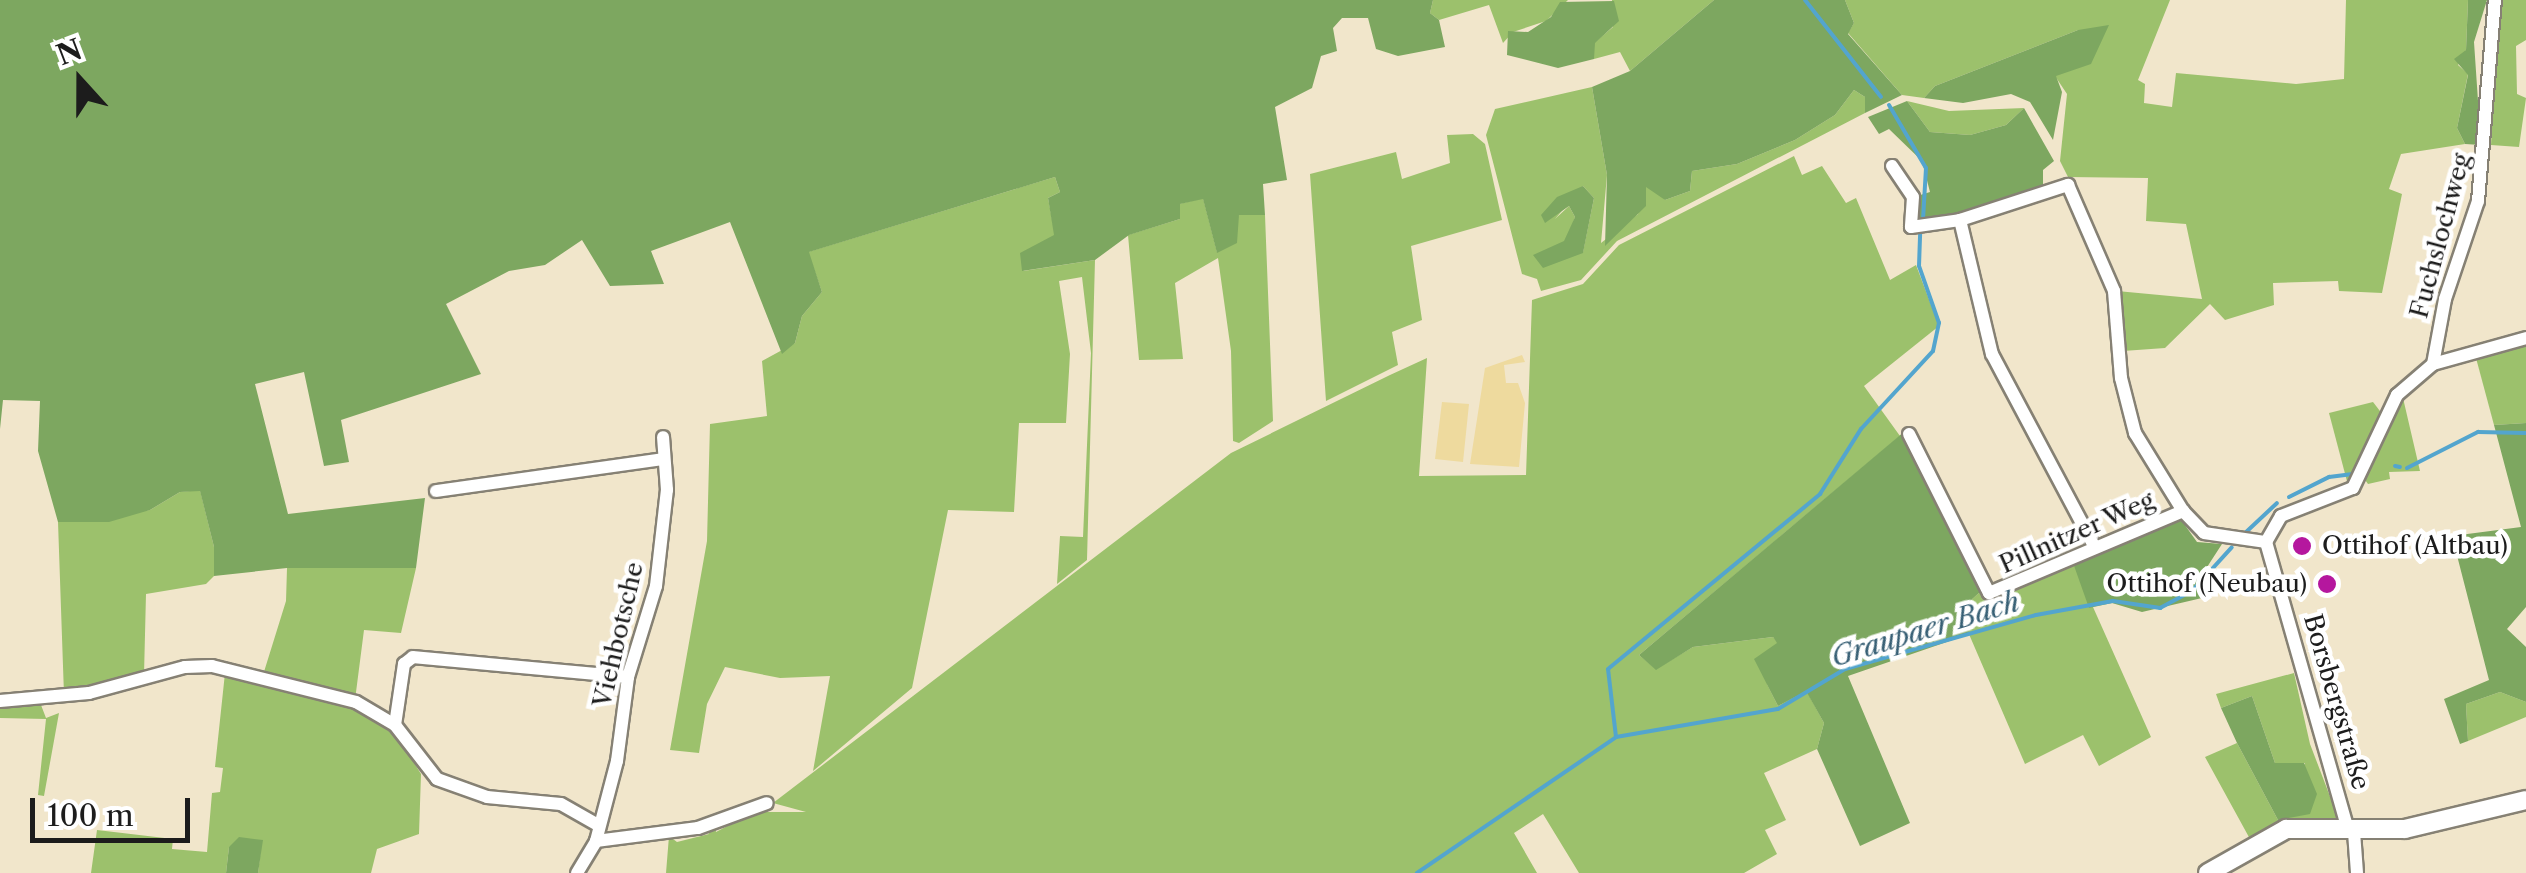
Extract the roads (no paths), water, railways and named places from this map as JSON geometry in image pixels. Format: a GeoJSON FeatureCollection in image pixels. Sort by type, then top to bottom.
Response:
{"type":"FeatureCollection","features":[{"type":"Feature","properties":{"kind":"street","name":"Fuchslochweg"},"geometry":{"type":"LineString","coordinates":[[2433,364],[2445,298],[2482,182],[2495,0]]}},
{"type":"Feature","properties":{"kind":"street"},"geometry":{"type":"LineString","coordinates":[[1892,166],[1913,196],[1911,227],[1960,220],[2068,185],[2114,291],[2129,417],[2182,510],[2213,538],[2266,542],[2282,516],[2352,488],[2396,395],[2433,364],[2526,338]]}},
{"type":"Feature","properties":{"kind":"street"},"geometry":{"type":"LineString","coordinates":[[1960,220],[1992,354],[2094,546]]}},
{"type":"Feature","properties":{"kind":"street","name":"Pillnitzer Weg"},"geometry":{"type":"LineString","coordinates":[[1909,434],[1989,593],[2182,510]]}},
{"type":"Feature","properties":{"kind":"street","name":"Viehbotsche"},"geometry":{"type":"LineString","coordinates":[[596,841],[617,761],[628,676],[656,586],[667,490],[662,437]]}},
{"type":"Feature","properties":{"kind":"street"},"geometry":{"type":"LineString","coordinates":[[436,491],[664,458]]}},
{"type":"Feature","properties":{"kind":"street","name":"Borsbergstraße"},"geometry":{"type":"LineString","coordinates":[[2266,542],[2351,830],[2356,873]]}},
{"type":"Feature","properties":{"kind":"street"},"geometry":{"type":"LineString","coordinates":[[395,725],[404,664],[413,657],[628,676]]}},
{"type":"Feature","properties":{"kind":"street"},"geometry":{"type":"LineString","coordinates":[[0,701],[49,699],[185,666],[212,666],[356,702],[395,725],[437,779],[488,797],[561,804],[598,825]]}},
{"type":"Feature","properties":{"kind":"street"},"geometry":{"type":"LineString","coordinates":[[2208,873],[2286,829],[2351,830],[2453,822],[2526,800]]}},
{"type":"Feature","properties":{"kind":"street"},"geometry":{"type":"LineString","coordinates":[[578,873],[596,841],[698,828],[767,803]]}},
{"type":"Feature","properties":{"kind":"waterway"},"geometry":{"type":"LineString","coordinates":[[1805,0],[1881,97]]}},
{"type":"Feature","properties":{"kind":"waterway"},"geometry":{"type":"LineString","coordinates":[[1889,105],[1926,168],[1923,220]]}},
{"type":"Feature","properties":{"kind":"waterway"},"geometry":{"type":"LineString","coordinates":[[1616,737],[1608,669],[1820,494],[1861,429],[1933,351],[1939,323],[1919,266],[1920,229]]}},
{"type":"Feature","properties":{"kind":"waterway","name":"Graupaer Bach"},"geometry":{"type":"LineString","coordinates":[[2407,468],[2478,432],[2526,433]]}},
{"type":"Feature","properties":{"kind":"waterway","name":"Graupaer Bach"},"geometry":{"type":"LineString","coordinates":[[2395,466],[2400,467]]}},
{"type":"Feature","properties":{"kind":"waterway","name":"Graupaer Bach"},"geometry":{"type":"LineString","coordinates":[[2289,497],[2329,477],[2355,474]]}},
{"type":"Feature","properties":{"kind":"waterway","name":"Graupaer Bach"},"geometry":{"type":"LineString","coordinates":[[2244,534],[2277,503]]}},
{"type":"Feature","properties":{"kind":"waterway","name":"Graupaer Bach"},"geometry":{"type":"LineString","coordinates":[[1417,873],[1616,737],[1778,709],[1845,669],[2036,615],[2113,601],[2160,608],[2192,591],[2232,547]]}},
{"type":"Feature","properties":{"kind":"place","name":"Ottihof (Altbau)"},"geometry":{"type":"Point","coordinates":[2302,546]}},
{"type":"Feature","properties":{"kind":"place","name":"Ottihof (Neubau)"},"geometry":{"type":"Point","coordinates":[2327,584]}}]}
